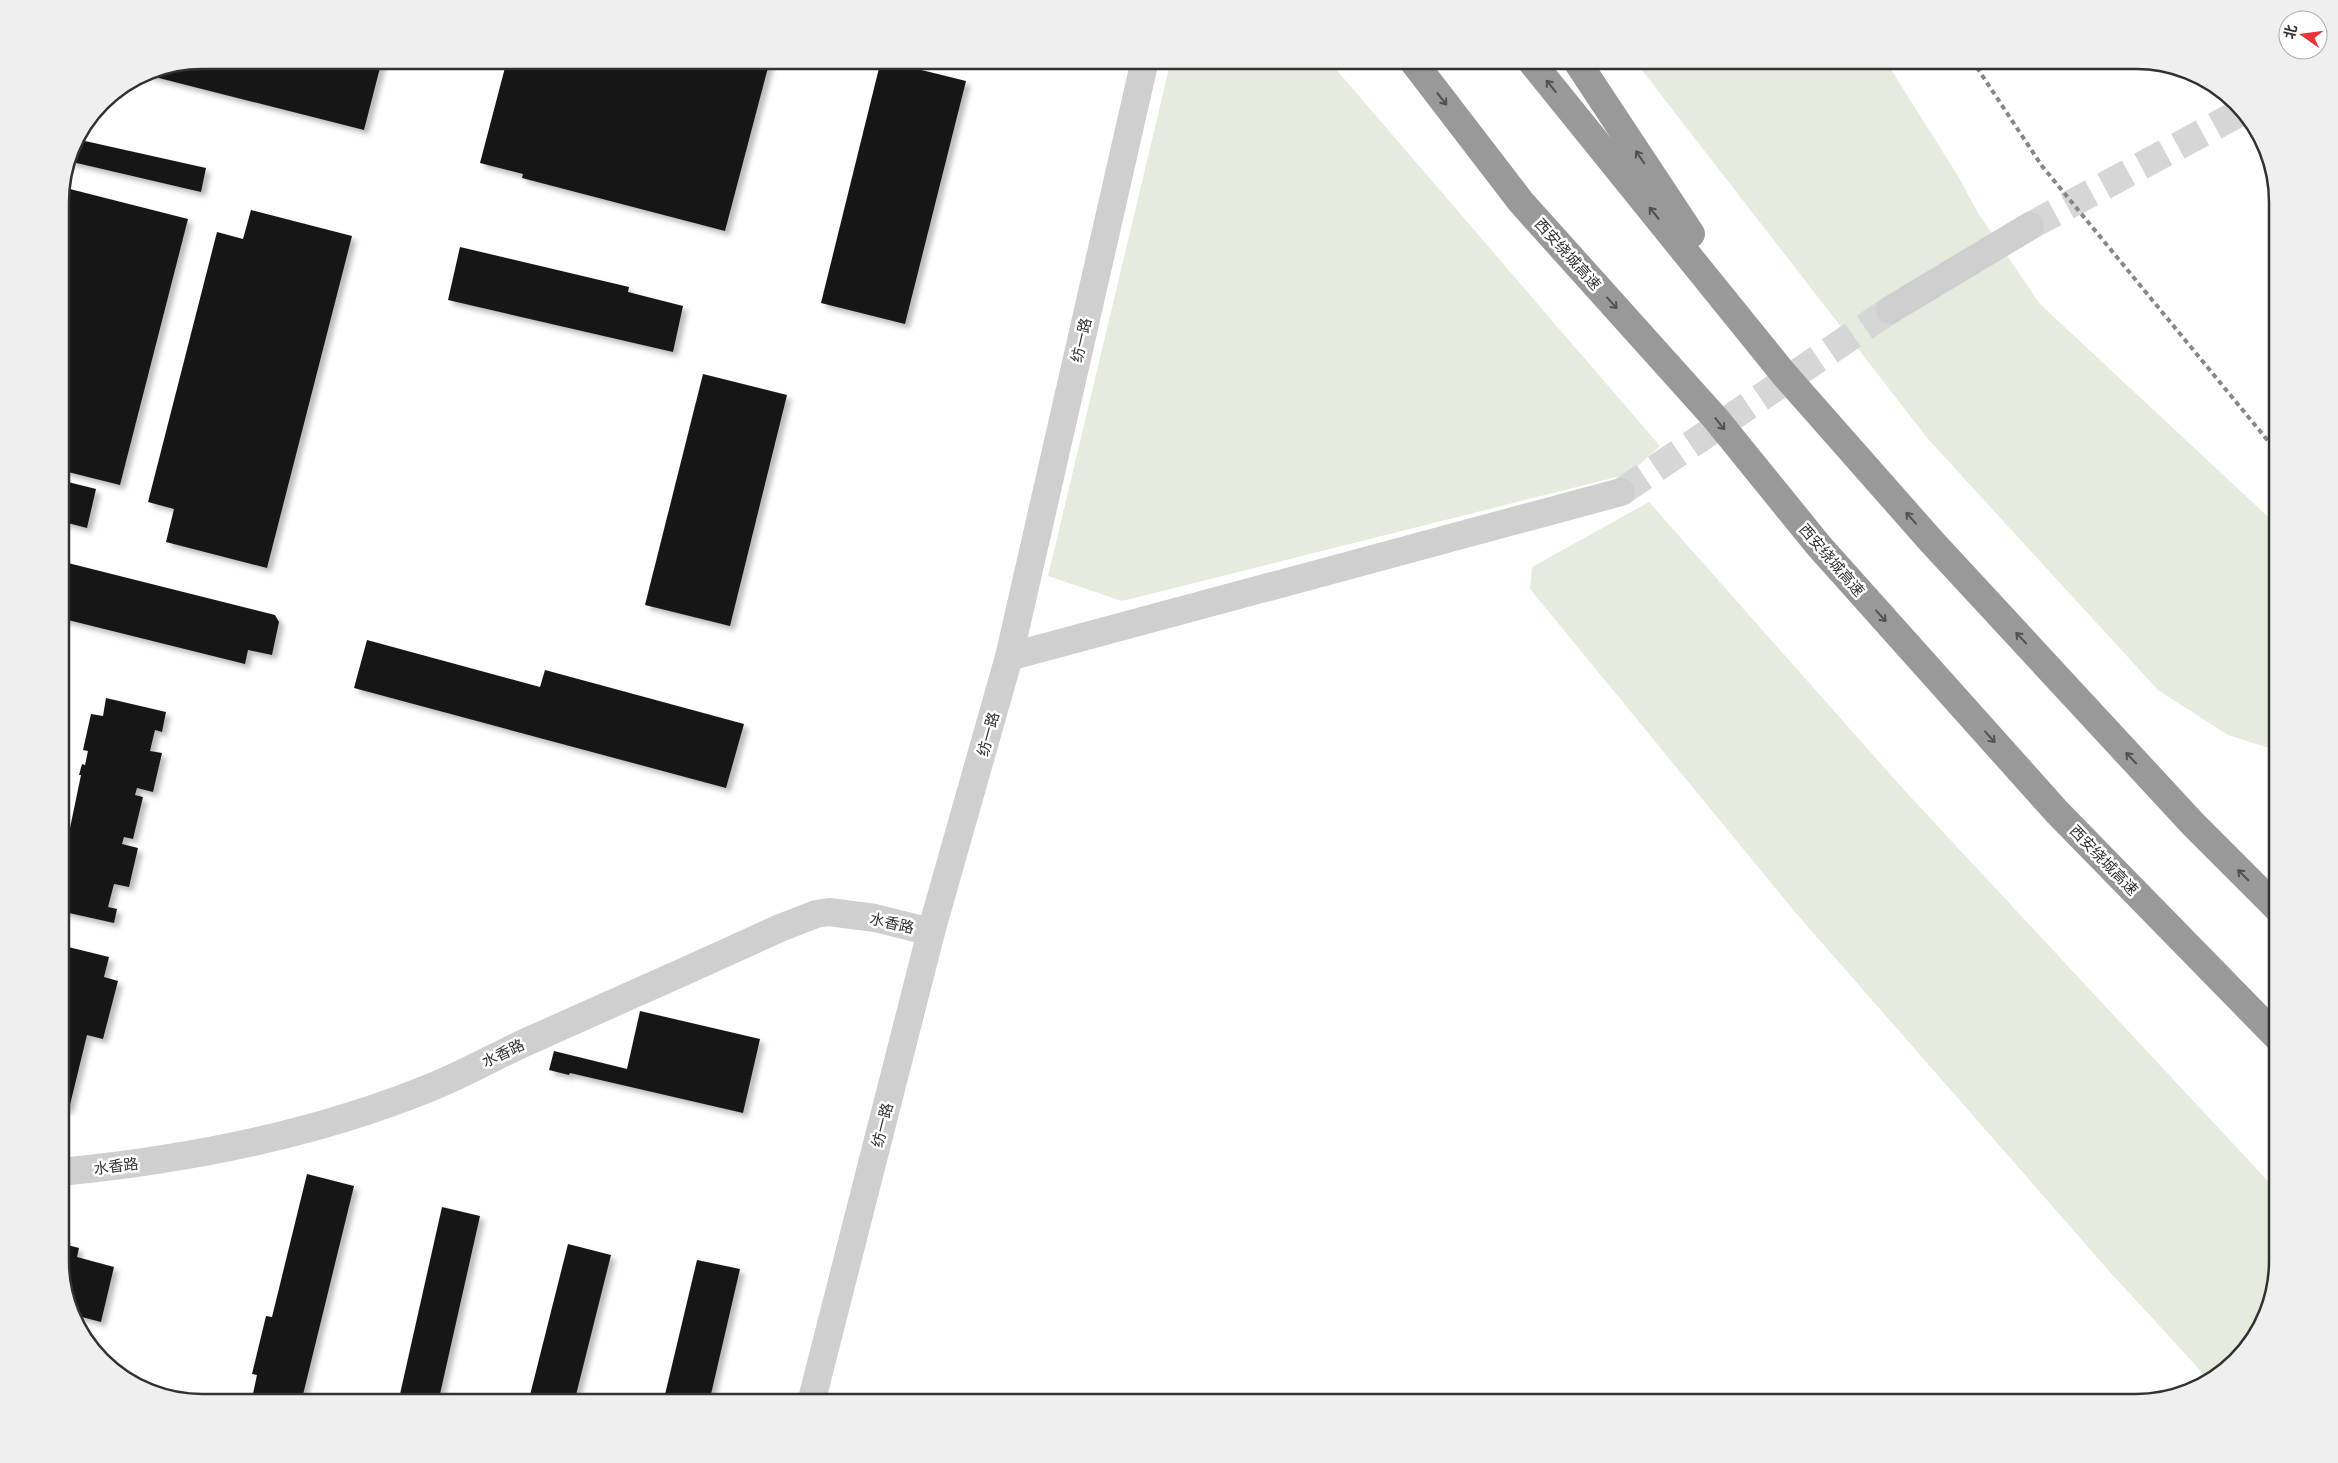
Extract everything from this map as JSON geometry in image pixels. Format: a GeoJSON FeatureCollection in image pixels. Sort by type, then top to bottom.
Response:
{"type":"FeatureCollection","features":[{"type":"Feature","properties":{"kind":"highway","name":"西安绕城高速"},"geometry":{"type":"LineString","coordinates":[[1419,69],[1521,202],[1716,419],[1819,546],[2057,812],[2269,1029]]}},
{"type":"Feature","properties":{"kind":"highway"},"geometry":{"type":"LineString","coordinates":[[1537,69],[1784,373],[1932,542],[2193,824],[2269,900]]}},
{"type":"Feature","properties":{"kind":"highway"},"geometry":{"type":"LineString","coordinates":[[1582,69],[1784,373]]}},
{"type":"Feature","properties":{"kind":"street","name":"纺一路"},"geometry":{"type":"LineString","coordinates":[[813,1394],[931,932],[1009,657],[1144,69]]}},
{"type":"Feature","properties":{"kind":"street"},"geometry":{"type":"LineString","coordinates":[[1890,310],[2030,226]]}},
{"type":"Feature","properties":{"kind":"street"},"geometry":{"type":"LineString","coordinates":[[1009,657],[1621,492]]}},
{"type":"Feature","properties":{"kind":"street","name":"水香路"},"geometry":{"type":"LineString","coordinates":[[69,1171],[132,1165],[206,1152],[278,1135],[382,1105],[434,1086],[780,928],[816,914],[829,912],[848,914],[931,932]]}},
{"type":"Feature","properties":{"kind":"shaded area"},"geometry":{"type":"Polygon","coordinates":[[[1169,69],[1336,69],[1660,446],[1629,474],[1122,601],[1048,576],[1169,69]]]}},
{"type":"Feature","properties":{"kind":"shaded area"},"geometry":{"type":"Polygon","coordinates":[[[1641,69],[1891,69],[1958,176],[1978,213],[2040,304],[2269,518],[2269,748],[2228,735],[2158,690],[1928,439],[1641,69]]]}},
{"type":"Feature","properties":{"kind":"shaded area"},"geometry":{"type":"Polygon","coordinates":[[[1649,502],[1905,791],[2269,1182],[2269,1262],[2265,1296],[2251,1328],[2242,1342],[2217,1367],[2205,1375],[2109,1271],[1795,912],[1530,589],[1532,567],[1649,502]]]}},
{"type":"Feature","properties":{"kind":"building"},"geometry":{"type":"Polygon","coordinates":[[[201,69],[380,69],[364,130],[156,77],[175,71],[201,69]]]}},
{"type":"Feature","properties":{"kind":"building"},"geometry":{"type":"Polygon","coordinates":[[[505,69],[768,69],[725,231],[522,178],[523,174],[480,163],[505,69]]]}},
{"type":"Feature","properties":{"kind":"building"},"geometry":{"type":"Polygon","coordinates":[[[879,69],[917,69],[966,81],[905,324],[821,303],[879,69]]]}},
{"type":"Feature","properties":{"kind":"building"},"geometry":{"type":"Polygon","coordinates":[[[83,141],[206,168],[201,192],[75,163],[83,141]]]}},
{"type":"Feature","properties":{"kind":"building"},"geometry":{"type":"Polygon","coordinates":[[[69,189],[188,219],[120,485],[69,472],[69,189]]]}},
{"type":"Feature","properties":{"kind":"building"},"geometry":{"type":"Polygon","coordinates":[[[251,210],[352,236],[267,568],[166,542],[174,509],[148,502],[217,232],[243,239],[251,210]]]}},
{"type":"Feature","properties":{"kind":"building"},"geometry":{"type":"Polygon","coordinates":[[[460,247],[629,287],[628,292],[683,306],[673,352],[448,300],[460,247]]]}},
{"type":"Feature","properties":{"kind":"building"},"geometry":{"type":"Polygon","coordinates":[[[703,374],[787,395],[730,626],[645,605],[703,374]]]}},
{"type":"Feature","properties":{"kind":"building"},"geometry":{"type":"Polygon","coordinates":[[[69,482],[96,489],[87,528],[69,523],[69,482]]]}},
{"type":"Feature","properties":{"kind":"building"},"geometry":{"type":"Polygon","coordinates":[[[69,563],[275,615],[279,622],[272,655],[248,650],[245,664],[69,620],[69,563]]]}},
{"type":"Feature","properties":{"kind":"building"},"geometry":{"type":"Polygon","coordinates":[[[367,640],[540,687],[545,670],[744,724],[726,788],[354,688],[367,640]]]}},
{"type":"Feature","properties":{"kind":"building"},"geometry":{"type":"Polygon","coordinates":[[[106,698],[166,712],[162,732],[155,730],[150,751],[162,753],[153,792],[137,788],[135,795],[143,797],[133,839],[124,837],[122,844],[138,848],[129,887],[114,884],[108,907],[117,909],[114,923],[69,913],[69,828],[81,775],[79,775],[82,764],[85,765],[88,751],[83,750],[91,714],[103,716],[106,698]]]}},
{"type":"Feature","properties":{"kind":"building"},"geometry":{"type":"Polygon","coordinates":[[[69,947],[109,957],[104,977],[118,981],[103,1039],[87,1035],[69,1109],[69,947]]]}},
{"type":"Feature","properties":{"kind":"building"},"geometry":{"type":"Polygon","coordinates":[[[640,1011],[760,1039],[743,1113],[570,1073],[569,1075],[549,1070],[554,1051],[627,1069],[640,1011]]]}},
{"type":"Feature","properties":{"kind":"building"},"geometry":{"type":"Polygon","coordinates":[[[307,1174],[354,1186],[303,1394],[253,1394],[257,1375],[252,1374],[266,1316],[272,1317],[307,1174]]]}},
{"type":"Feature","properties":{"kind":"building"},"geometry":{"type":"Polygon","coordinates":[[[442,1207],[480,1216],[440,1394],[400,1394],[442,1207]]]}},
{"type":"Feature","properties":{"kind":"building"},"geometry":{"type":"Polygon","coordinates":[[[568,1244],[611,1255],[576,1394],[530,1394],[568,1244]]]}},
{"type":"Feature","properties":{"kind":"building"},"geometry":{"type":"Polygon","coordinates":[[[69,1245],[79,1248],[77,1257],[114,1267],[101,1322],[81,1317],[71,1288],[69,1245]]]}},
{"type":"Feature","properties":{"kind":"building"},"geometry":{"type":"Polygon","coordinates":[[[697,1260],[740,1269],[711,1394],[665,1394],[697,1260]]]}},
{"type":"Feature","properties":{"kind":"tunnel"},"geometry":{"type":"LineString","coordinates":[[2030,226],[2236,115]]}},
{"type":"Feature","properties":{"kind":"tunnel"},"geometry":{"type":"LineString","coordinates":[[1621,492],[1890,310]]}},
{"type":"Feature","properties":{"kind":"railway"},"geometry":{"type":"LineString","coordinates":[[1978,69],[2042,166],[2269,442]]}}]}
